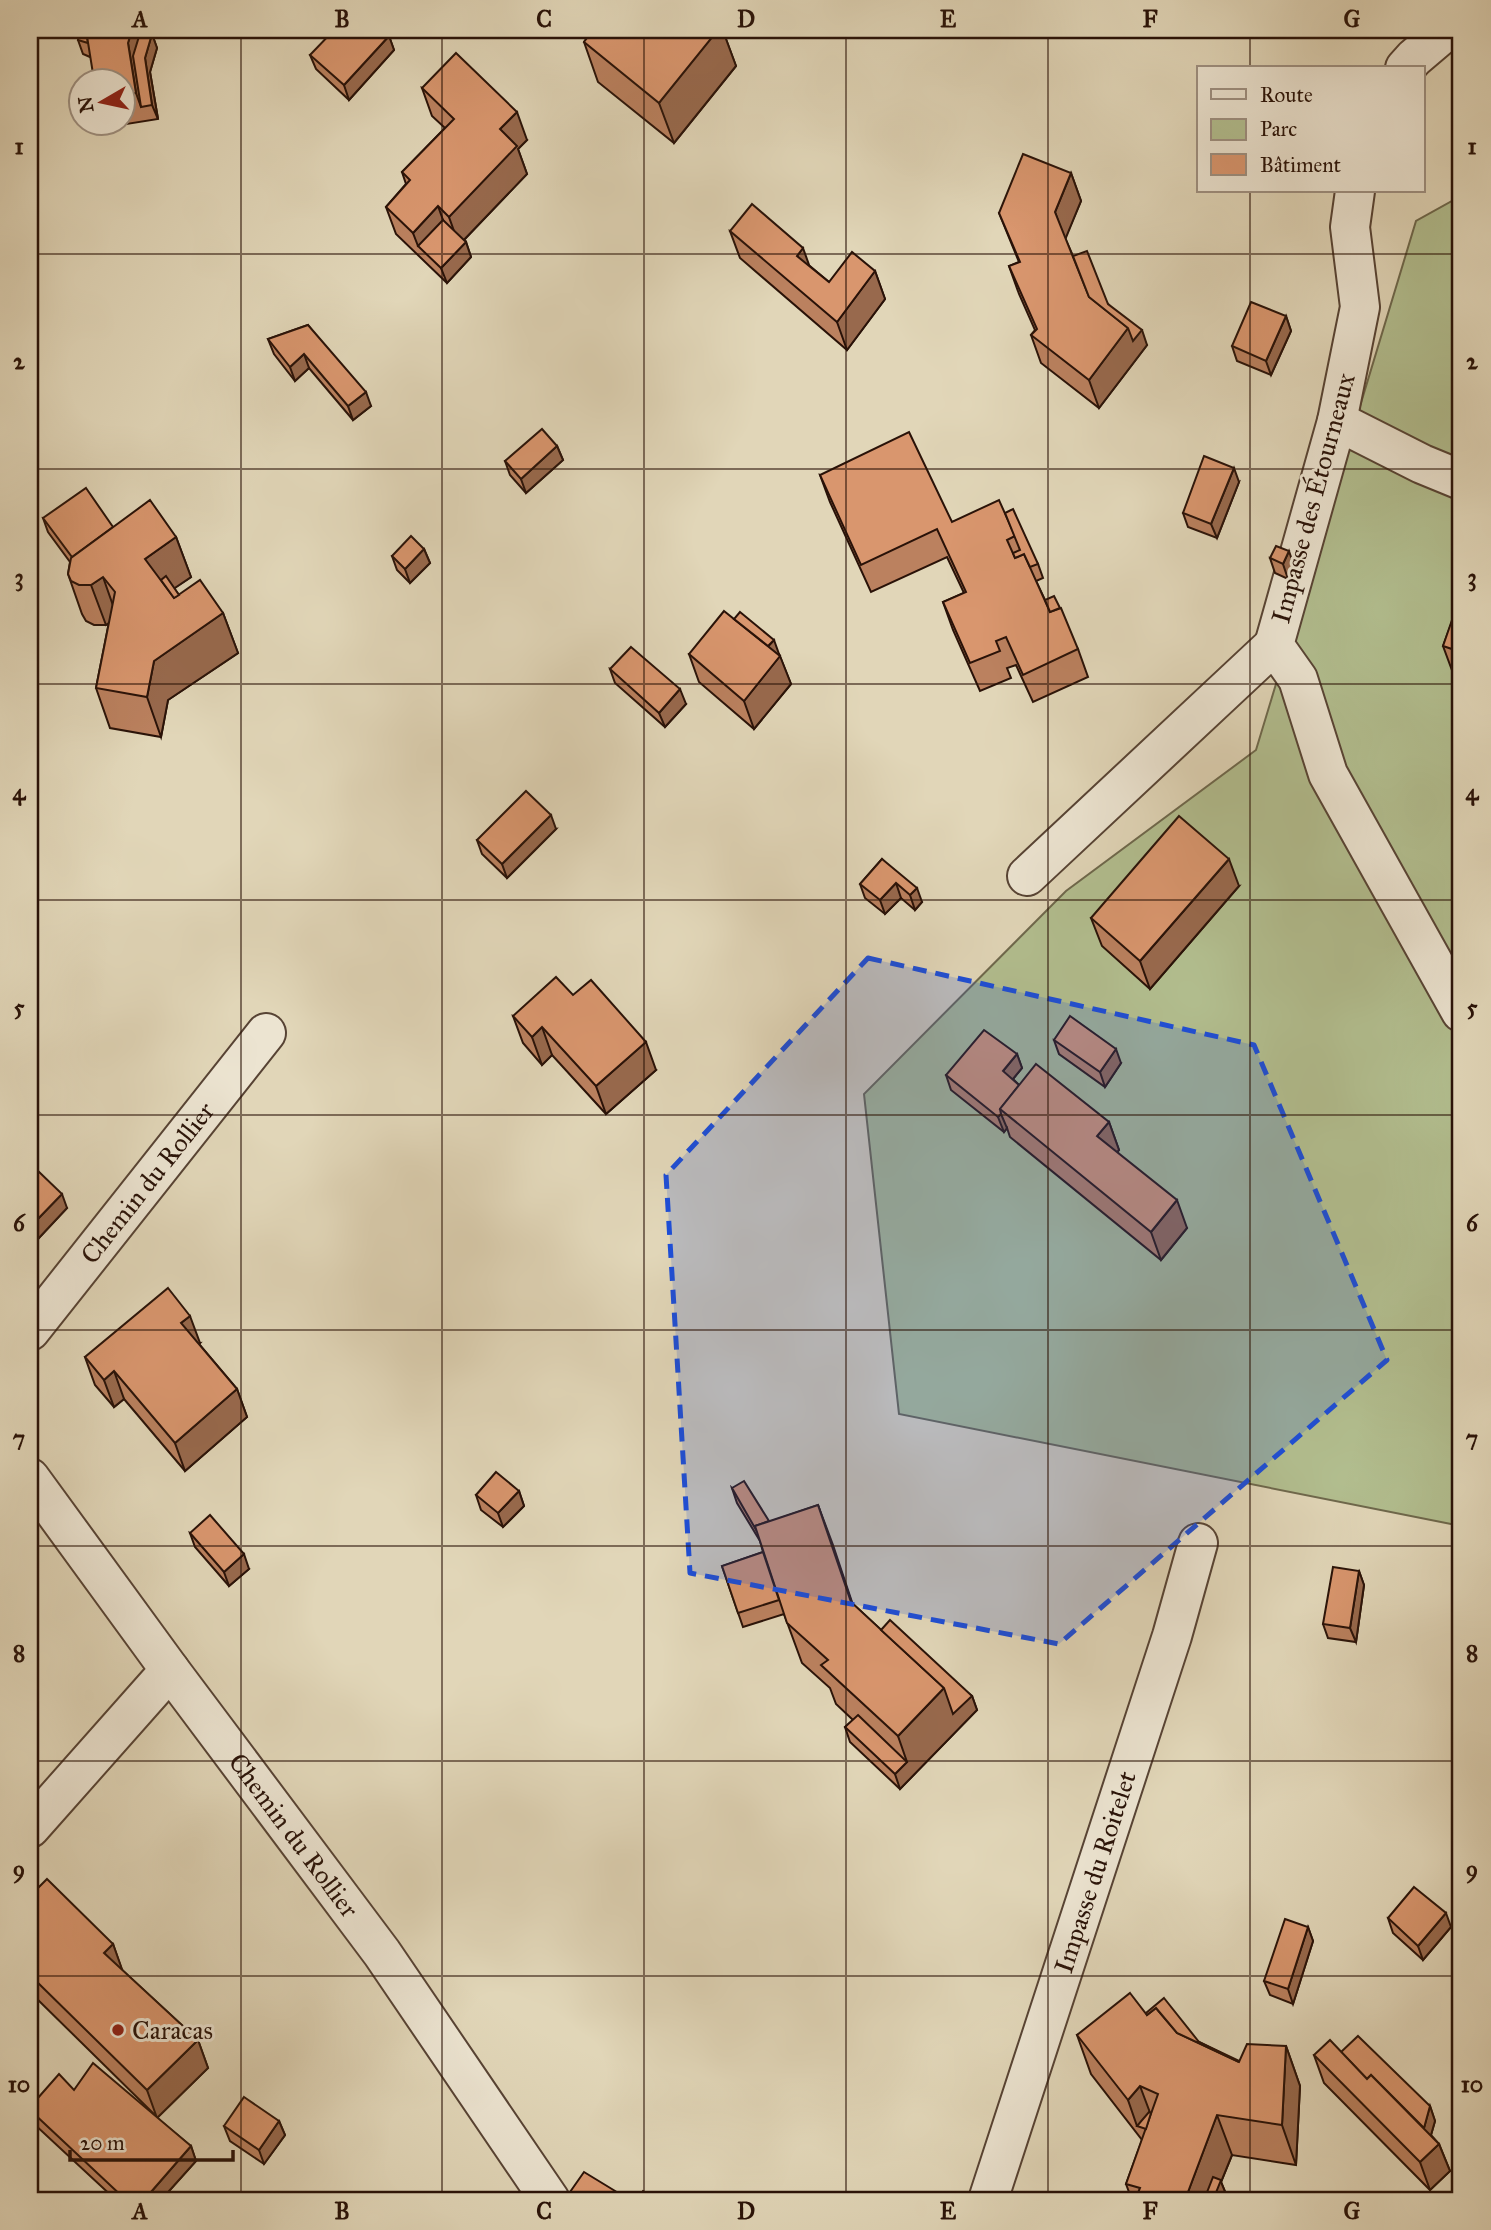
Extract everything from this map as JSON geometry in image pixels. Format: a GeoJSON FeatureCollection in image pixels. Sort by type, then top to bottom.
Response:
{"type":"FeatureCollection","features":[{"type":"Feature","properties":{"kind":"street"},"geometry":{"type":"LineString","coordinates":[[1407,66],[1447,30]]}},
{"type":"Feature","properties":{"kind":"street","name":"Impasse des Étourneaux"},"geometry":{"type":"LineString","coordinates":[[1355,192],[1350,227],[1360,307],[1337,421],[1274,645],[1297,679],[1328,774],[1461,1012]]}},
{"type":"Feature","properties":{"kind":"street"},"geometry":{"type":"LineString","coordinates":[[1337,421],[1422,464],[1461,480]]}},
{"type":"Feature","properties":{"kind":"street"},"geometry":{"type":"LineString","coordinates":[[1027,876],[1274,645]]}},
{"type":"Feature","properties":{"kind":"street","name":"Chemin du Rollier"},"geometry":{"type":"LineString","coordinates":[[30,1331],[266,1033]]}},
{"type":"Feature","properties":{"kind":"street","name":"Chemin du Rollier"},"geometry":{"type":"LineString","coordinates":[[30,1478],[382,1953],[550,2200]]}},
{"type":"Feature","properties":{"kind":"street","name":"Impasse du Roitelet"},"geometry":{"type":"LineString","coordinates":[[988,2200],[1172,1636],[1198,1543]]}},
{"type":"Feature","properties":{"kind":"street"},"geometry":{"type":"LineString","coordinates":[[30,1828],[170,1670]]}},
{"type":"Feature","properties":{"kind":"highlighted area"},"geometry":{"type":"Polygon","coordinates":[[[868,958],[1254,1045],[1387,1360],[1059,1644],[690,1573],[666,1175],[868,958]]]}},
{"type":"Feature","properties":{"kind":"green space"},"geometry":{"type":"Polygon","coordinates":[[[1461,196],[1461,1526],[899,1414],[864,1094],[1066,891],[1256,750],[1416,221],[1461,196]]]}},
{"type":"Feature","properties":{"kind":"building"},"geometry":{"type":"Polygon","coordinates":[[[81,30],[86,30],[88,43],[78,40],[81,30]]]}},
{"type":"Feature","properties":{"kind":"building"},"geometry":{"type":"Polygon","coordinates":[[[86,30],[132,30],[128,43],[132,66],[92,66],[86,30]]]}},
{"type":"Feature","properties":{"kind":"building"},"geometry":{"type":"Polygon","coordinates":[[[141,30],[152,34],[145,58],[152,105],[141,107],[133,56],[141,30]]]}},
{"type":"Feature","properties":{"kind":"building"},"geometry":{"type":"Polygon","coordinates":[[[334,30],[382,30],[389,36],[344,85],[310,55],[334,30]]]}},
{"type":"Feature","properties":{"kind":"building"},"geometry":{"type":"Polygon","coordinates":[[[593,30],[718,30],[659,103],[584,42],[593,30]]]}},
{"type":"Feature","properties":{"kind":"building"},"geometry":{"type":"Polygon","coordinates":[[[456,53],[517,112],[500,129],[517,146],[449,217],[438,206],[413,233],[386,207],[410,180],[402,172],[454,119],[422,88],[456,53]]]}},
{"type":"Feature","properties":{"kind":"building"},"geometry":{"type":"Polygon","coordinates":[[[1023,154],[1071,173],[1055,212],[1089,297],[1128,328],[1089,380],[1031,335],[1037,329],[1009,266],[1020,262],[999,213],[1023,154]]]}},
{"type":"Feature","properties":{"kind":"building"},"geometry":{"type":"Polygon","coordinates":[[[752,204],[803,248],[797,256],[829,282],[852,252],[875,271],[837,322],[730,231],[752,204]]]}},
{"type":"Feature","properties":{"kind":"building"},"geometry":{"type":"Polygon","coordinates":[[[443,220],[466,242],[441,268],[418,246],[443,220]]]}},
{"type":"Feature","properties":{"kind":"building"},"geometry":{"type":"Polygon","coordinates":[[[1087,251],[1108,304],[1142,330],[1133,341],[1128,328],[1089,297],[1073,256],[1087,251]]]}},
{"type":"Feature","properties":{"kind":"building"},"geometry":{"type":"Polygon","coordinates":[[[1251,302],[1286,316],[1266,361],[1232,346],[1251,302]]]}},
{"type":"Feature","properties":{"kind":"building"},"geometry":{"type":"Polygon","coordinates":[[[308,325],[366,392],[348,406],[304,354],[290,367],[268,339],[308,325]]]}},
{"type":"Feature","properties":{"kind":"building"},"geometry":{"type":"Polygon","coordinates":[[[542,429],[557,446],[521,479],[505,461],[542,429]]]}},
{"type":"Feature","properties":{"kind":"building"},"geometry":{"type":"Polygon","coordinates":[[[909,432],[952,522],[999,500],[1015,536],[1007,540],[1015,558],[1024,554],[1050,612],[1061,608],[1078,649],[1023,675],[1006,637],[996,641],[1000,651],[970,663],[943,602],[966,592],[937,529],[861,565],[820,475],[909,432]]]}},
{"type":"Feature","properties":{"kind":"building"},"geometry":{"type":"Polygon","coordinates":[[[1204,456],[1234,468],[1211,524],[1183,513],[1204,456]]]}},
{"type":"Feature","properties":{"kind":"building"},"geometry":{"type":"Polygon","coordinates":[[[86,488],[113,527],[72,557],[43,518],[86,488]]]}},
{"type":"Feature","properties":{"kind":"building"},"geometry":{"type":"Polygon","coordinates":[[[150,500],[176,537],[145,559],[174,598],[200,580],[223,613],[154,661],[147,697],[96,688],[115,592],[103,577],[91,585],[79,585],[71,581],[68,574],[71,558],[150,500]]]}},
{"type":"Feature","properties":{"kind":"building"},"geometry":{"type":"Polygon","coordinates":[[[1013,509],[1038,564],[1030,567],[1024,554],[1015,558],[1013,553],[1020,550],[1005,513],[1013,509]]]}},
{"type":"Feature","properties":{"kind":"building"},"geometry":{"type":"Polygon","coordinates":[[[411,536],[424,549],[405,569],[392,556],[411,536]]]}},
{"type":"Feature","properties":{"kind":"building"},"geometry":{"type":"Polygon","coordinates":[[[1276,546],[1289,551],[1283,564],[1270,558],[1276,546]]]}},
{"type":"Feature","properties":{"kind":"building"},"geometry":{"type":"Polygon","coordinates":[[[166,576],[179,595],[174,598],[161,580],[166,576]]]}},
{"type":"Feature","properties":{"kind":"building"},"geometry":{"type":"Polygon","coordinates":[[[1054,596],[1060,608],[1050,612],[1045,600],[1054,596]]]}},
{"type":"Feature","properties":{"kind":"building"},"geometry":{"type":"Polygon","coordinates":[[[1461,597],[1461,652],[1443,646],[1461,597]]]}},
{"type":"Feature","properties":{"kind":"building"},"geometry":{"type":"Polygon","coordinates":[[[724,611],[780,656],[744,701],[689,654],[724,611]]]}},
{"type":"Feature","properties":{"kind":"building"},"geometry":{"type":"Polygon","coordinates":[[[740,612],[774,640],[768,646],[734,619],[740,612]]]}},
{"type":"Feature","properties":{"kind":"building"},"geometry":{"type":"Polygon","coordinates":[[[631,647],[680,689],[659,713],[610,669],[631,647]]]}},
{"type":"Feature","properties":{"kind":"building"},"geometry":{"type":"Polygon","coordinates":[[[526,791],[551,815],[502,864],[477,840],[526,791]]]}},
{"type":"Feature","properties":{"kind":"building"},"geometry":{"type":"Polygon","coordinates":[[[1179,816],[1229,859],[1140,961],[1091,918],[1179,816]]]}},
{"type":"Feature","properties":{"kind":"building"},"geometry":{"type":"Polygon","coordinates":[[[882,859],[917,888],[910,895],[896,883],[880,900],[860,884],[882,859]]]}},
{"type":"Feature","properties":{"kind":"building"},"geometry":{"type":"Polygon","coordinates":[[[556,977],[573,995],[591,980],[646,1042],[596,1086],[542,1027],[532,1037],[513,1016],[556,977]]]}},
{"type":"Feature","properties":{"kind":"building"},"geometry":{"type":"Polygon","coordinates":[[[1070,1016],[1116,1049],[1100,1072],[1054,1040],[1070,1016]]]}},
{"type":"Feature","properties":{"kind":"building"},"geometry":{"type":"Polygon","coordinates":[[[984,1030],[1017,1054],[1003,1071],[1019,1085],[1000,1109],[1001,1114],[998,1117],[946,1075],[984,1030]]]}},
{"type":"Feature","properties":{"kind":"building"},"geometry":{"type":"Polygon","coordinates":[[[1036,1064],[1109,1122],[1097,1136],[1177,1200],[1151,1232],[1000,1109],[1036,1064]]]}},
{"type":"Feature","properties":{"kind":"building"},"geometry":{"type":"Polygon","coordinates":[[[36,1169],[62,1194],[32,1225],[30,1175],[36,1169]]]}},
{"type":"Feature","properties":{"kind":"building"},"geometry":{"type":"Polygon","coordinates":[[[168,1288],[190,1316],[181,1323],[237,1389],[175,1443],[114,1371],[104,1380],[85,1357],[168,1288]]]}},
{"type":"Feature","properties":{"kind":"building"},"geometry":{"type":"Polygon","coordinates":[[[496,1472],[519,1491],[498,1513],[476,1495],[496,1472]]]}},
{"type":"Feature","properties":{"kind":"building"},"geometry":{"type":"Polygon","coordinates":[[[744,1481],[769,1521],[755,1528],[732,1488],[744,1481]]]}},
{"type":"Feature","properties":{"kind":"building"},"geometry":{"type":"Polygon","coordinates":[[[818,1505],[851,1602],[944,1688],[898,1736],[821,1665],[828,1660],[787,1623],[755,1526],[818,1505]]]}},
{"type":"Feature","properties":{"kind":"building"},"geometry":{"type":"Polygon","coordinates":[[[210,1515],[244,1554],[224,1572],[190,1533],[210,1515]]]}},
{"type":"Feature","properties":{"kind":"building"},"geometry":{"type":"Polygon","coordinates":[[[763,1552],[779,1600],[738,1613],[722,1566],[763,1552]]]}},
{"type":"Feature","properties":{"kind":"building"},"geometry":{"type":"Polygon","coordinates":[[[1333,1567],[1359,1571],[1350,1628],[1323,1624],[1333,1567]]]}},
{"type":"Feature","properties":{"kind":"building"},"geometry":{"type":"Polygon","coordinates":[[[890,1620],[972,1696],[953,1714],[944,1688],[881,1630],[890,1620]]]}},
{"type":"Feature","properties":{"kind":"building"},"geometry":{"type":"Polygon","coordinates":[[[858,1715],[907,1762],[895,1774],[845,1727],[858,1715]]]}},
{"type":"Feature","properties":{"kind":"building","name":"Caracas"},"geometry":{"type":"Polygon","coordinates":[[[47,1879],[113,1944],[104,1953],[198,2040],[147,2090],[30,1975],[30,1896],[47,1879]]]}},
{"type":"Feature","properties":{"kind":"building"},"geometry":{"type":"Polygon","coordinates":[[[1414,1887],[1446,1913],[1418,1946],[1388,1918],[1414,1887]]]}},
{"type":"Feature","properties":{"kind":"building"},"geometry":{"type":"Polygon","coordinates":[[[1285,1919],[1308,1927],[1288,1989],[1264,1981],[1285,1919]]]}},
{"type":"Feature","properties":{"kind":"building"},"geometry":{"type":"Polygon","coordinates":[[[1130,1993],[1147,2015],[1156,2008],[1177,2033],[1239,2062],[1247,2044],[1286,2046],[1282,2125],[1217,2115],[1185,2200],[1135,2200],[1140,2188],[1126,2184],[1158,2094],[1140,2086],[1128,2100],[1077,2035],[1130,1993]]]}},
{"type":"Feature","properties":{"kind":"building"},"geometry":{"type":"Polygon","coordinates":[[[1164,1998],[1199,2042],[1239,2062],[1177,2033],[1156,2008],[1147,2015],[1146,2013],[1164,1998]]]}},
{"type":"Feature","properties":{"kind":"building"},"geometry":{"type":"Polygon","coordinates":[[[1358,2036],[1430,2106],[1424,2128],[1371,2075],[1367,2079],[1341,2052],[1358,2036]]]}},
{"type":"Feature","properties":{"kind":"building"},"geometry":{"type":"Polygon","coordinates":[[[1330,2040],[1367,2079],[1371,2075],[1439,2144],[1420,2162],[1314,2055],[1330,2040]]]}},
{"type":"Feature","properties":{"kind":"building"},"geometry":{"type":"Polygon","coordinates":[[[93,2063],[191,2146],[144,2200],[126,2200],[30,2110],[59,2074],[74,2090],[93,2063]]]}},
{"type":"Feature","properties":{"kind":"building"},"geometry":{"type":"Polygon","coordinates":[[[244,2097],[279,2121],[259,2150],[224,2126],[244,2097]]]}},
{"type":"Feature","properties":{"kind":"building"},"geometry":{"type":"Polygon","coordinates":[[[1151,2113],[1146,2129],[1137,2126],[1151,2113]]]}},
{"type":"Feature","properties":{"kind":"building"},"geometry":{"type":"Polygon","coordinates":[[[584,2172],[625,2197],[627,2194],[637,2200],[574,2200],[570,2192],[584,2172]]]}},
{"type":"Feature","properties":{"kind":"building"},"geometry":{"type":"Polygon","coordinates":[[[1213,2177],[1221,2180],[1213,2200],[1204,2200],[1213,2177]]]}},
{"type":"Feature","properties":{"kind":"building"},"geometry":{"type":"Polygon","coordinates":[[[643,2191],[657,2200],[637,2200],[643,2191]]]}},
{"type":"Feature","properties":{"kind":"place","name":"Caracas"},"geometry":{"type":"Point","coordinates":[118,2030]}}]}
